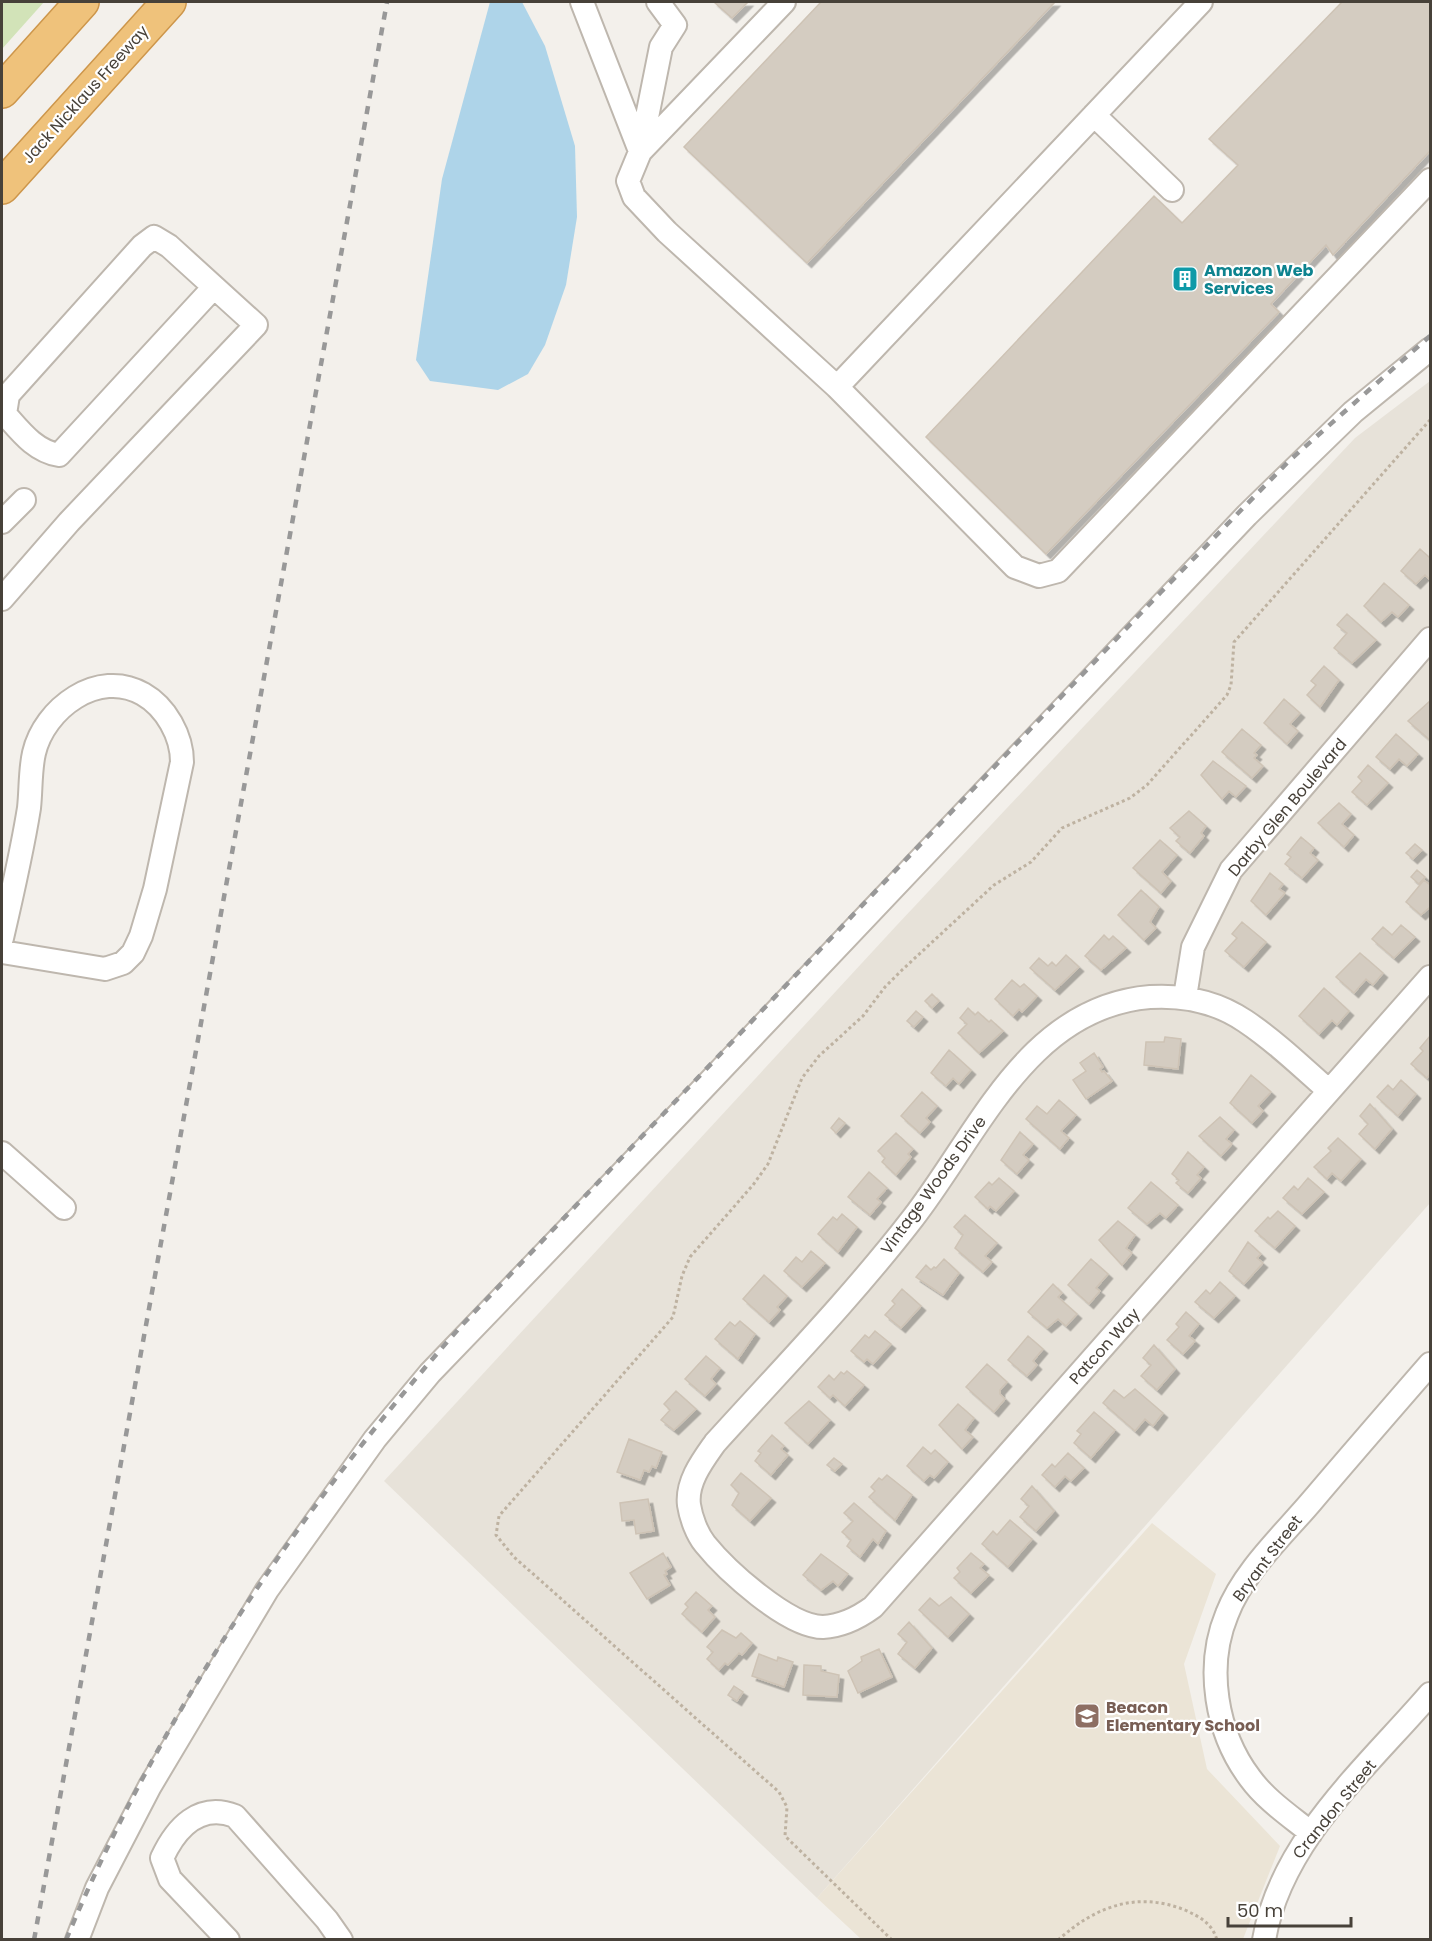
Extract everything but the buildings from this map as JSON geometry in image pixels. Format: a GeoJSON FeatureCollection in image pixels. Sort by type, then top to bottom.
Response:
{"type":"FeatureCollection","features":[{"type":"Feature","properties":{"kind":"highway"},"geometry":{"type":"LineString","coordinates":[[2,91],[82,2]]}},
{"type":"Feature","properties":{"kind":"highway","name":"Jack Nicklaus Freeway"},"geometry":{"type":"LineString","coordinates":[[2,187],[169,2]]}},
{"type":"Feature","properties":{"kind":"street"},"geometry":{"type":"LineString","coordinates":[[582,2],[640,152]]}},
{"type":"Feature","properties":{"kind":"street"},"geometry":{"type":"LineString","coordinates":[[658,2],[675,25],[661,47],[640,152],[628,181],[634,197],[667,232],[837,387],[1015,567],[1039,576],[1058,571],[1431,180]]}},
{"type":"Feature","properties":{"kind":"street"},"geometry":{"type":"LineString","coordinates":[[640,152],[784,2]]}},
{"type":"Feature","properties":{"kind":"street"},"geometry":{"type":"LineString","coordinates":[[837,387],[1201,2]]}},
{"type":"Feature","properties":{"kind":"street"},"geometry":{"type":"LineString","coordinates":[[1094,115],[1172,190]]}},
{"type":"Feature","properties":{"kind":"street"},"geometry":{"type":"LineString","coordinates":[[2,599],[69,522],[256,325],[169,246],[154,237],[142,246],[8,395],[5,414],[31,442],[47,453],[59,455],[214,287]]}},
{"type":"Feature","properties":{"kind":"street"},"geometry":{"type":"LineString","coordinates":[[77,1940],[97,1888],[150,1785],[267,1590],[375,1439],[430,1373],[678,1116],[1247,514],[1353,412],[1431,349]]}},
{"type":"Feature","properties":{"kind":"street"},"geometry":{"type":"LineString","coordinates":[[2,522],[24,500]]}},
{"type":"Feature","properties":{"kind":"street","name":"Darby Glen Boulevard"},"geometry":{"type":"LineString","coordinates":[[1185,997],[1193,947],[1231,870],[1431,639]]}},
{"type":"Feature","properties":{"kind":"street"},"geometry":{"type":"LineString","coordinates":[[2,938],[29,806],[34,752],[47,723],[76,694],[114,687],[128,688],[143,694],[171,723],[182,747],[182,762],[155,889],[141,936],[133,953],[123,963],[105,969],[2,952]]}},
{"type":"Feature","properties":{"kind":"street","name":"Patcon Way"},"geometry":{"type":"LineString","coordinates":[[747,1584],[785,1616],[822,1627],[858,1618],[873,1607],[1431,977]]}},
{"type":"Feature","properties":{"kind":"street","name":"Vintage Woods Drive"},"geometry":{"type":"LineString","coordinates":[[747,1584],[704,1542],[689,1504],[693,1480],[701,1463],[715,1443],[874,1267],[953,1163],[988,1108],[1053,1034],[1102,1007],[1133,999],[1185,997],[1210,1004],[1244,1020],[1329,1091]]}},
{"type":"Feature","properties":{"kind":"street"},"geometry":{"type":"LineString","coordinates":[[2,1153],[64,1208]]}},
{"type":"Feature","properties":{"kind":"street","name":"Bryant Street"},"geometry":{"type":"LineString","coordinates":[[1311,1833],[1277,1807],[1250,1778],[1228,1740],[1216,1695],[1215,1668],[1219,1638],[1227,1613],[1242,1587],[1279,1540],[1431,1364]]}},
{"type":"Feature","properties":{"kind":"street","name":"Crandon Street"},"geometry":{"type":"LineString","coordinates":[[1264,1940],[1273,1901],[1287,1868],[1311,1833],[1431,1694]]}},
{"type":"Feature","properties":{"kind":"street"},"geometry":{"type":"LineString","coordinates":[[228,1940],[170,1878],[162,1858],[170,1842],[185,1825],[207,1811],[220,1810],[235,1816],[327,1920],[341,1940]]}},
{"type":"Feature","properties":{"kind":"path"},"geometry":{"type":"LineString","coordinates":[[892,1940],[785,1836],[787,1808],[779,1792],[502,1544],[496,1535],[499,1516],[673,1317],[682,1276],[690,1257],[753,1185],[768,1164],[806,1071],[863,1016],[885,987],[902,970],[994,885],[1036,858],[1062,828],[1130,798],[1147,785],[1227,695],[1233,674],[1234,642],[1431,420]]}},
{"type":"Feature","properties":{"kind":"path"},"geometry":{"type":"LineString","coordinates":[[1058,1940],[1105,1908],[1136,1900],[1174,1906],[1202,1917],[1214,1930],[1217,1940]]}},
{"type":"Feature","properties":{"kind":"shaded area"},"geometry":{"type":"Polygon","coordinates":[[[1430,381],[1430,1203],[817,1898],[384,1481],[897,925],[1355,438],[1430,381]]]}},
{"type":"Feature","properties":{"kind":"shaded area","name":"Beacon Elementary School"},"geometry":{"type":"Polygon","coordinates":[[[1152,1523],[1216,1574],[1184,1664],[1207,1769],[1280,1846],[1243,1939],[861,1939],[817,1898],[1152,1523]]]}},
{"type":"Feature","properties":{"kind":"green space"},"geometry":{"type":"Polygon","coordinates":[[[2,2],[44,2],[2,49],[2,2]]]}},
{"type":"Feature","properties":{"kind":"water"},"geometry":{"type":"Polygon","coordinates":[[[490,2],[522,2],[545,46],[575,146],[577,217],[566,285],[545,345],[528,374],[498,390],[430,381],[416,360],[442,179],[490,2]]]}},
{"type":"Feature","properties":{"kind":"railway"},"geometry":{"type":"LineString","coordinates":[[34,1940],[387,2]]}},
{"type":"Feature","properties":{"kind":"railway"},"geometry":{"type":"LineString","coordinates":[[66,1940],[103,1856],[190,1694],[291,1539],[403,1393],[463,1324],[1161,592],[1290,460],[1430,336]]}},
{"type":"Feature","properties":{"kind":"place","name":"Amazon Web Services"},"geometry":{"type":"Point","coordinates":[1185,279]}},
{"type":"Feature","properties":{"kind":"place","name":"Beacon Elementary School"},"geometry":{"type":"Point","coordinates":[1087,1716]}}]}
